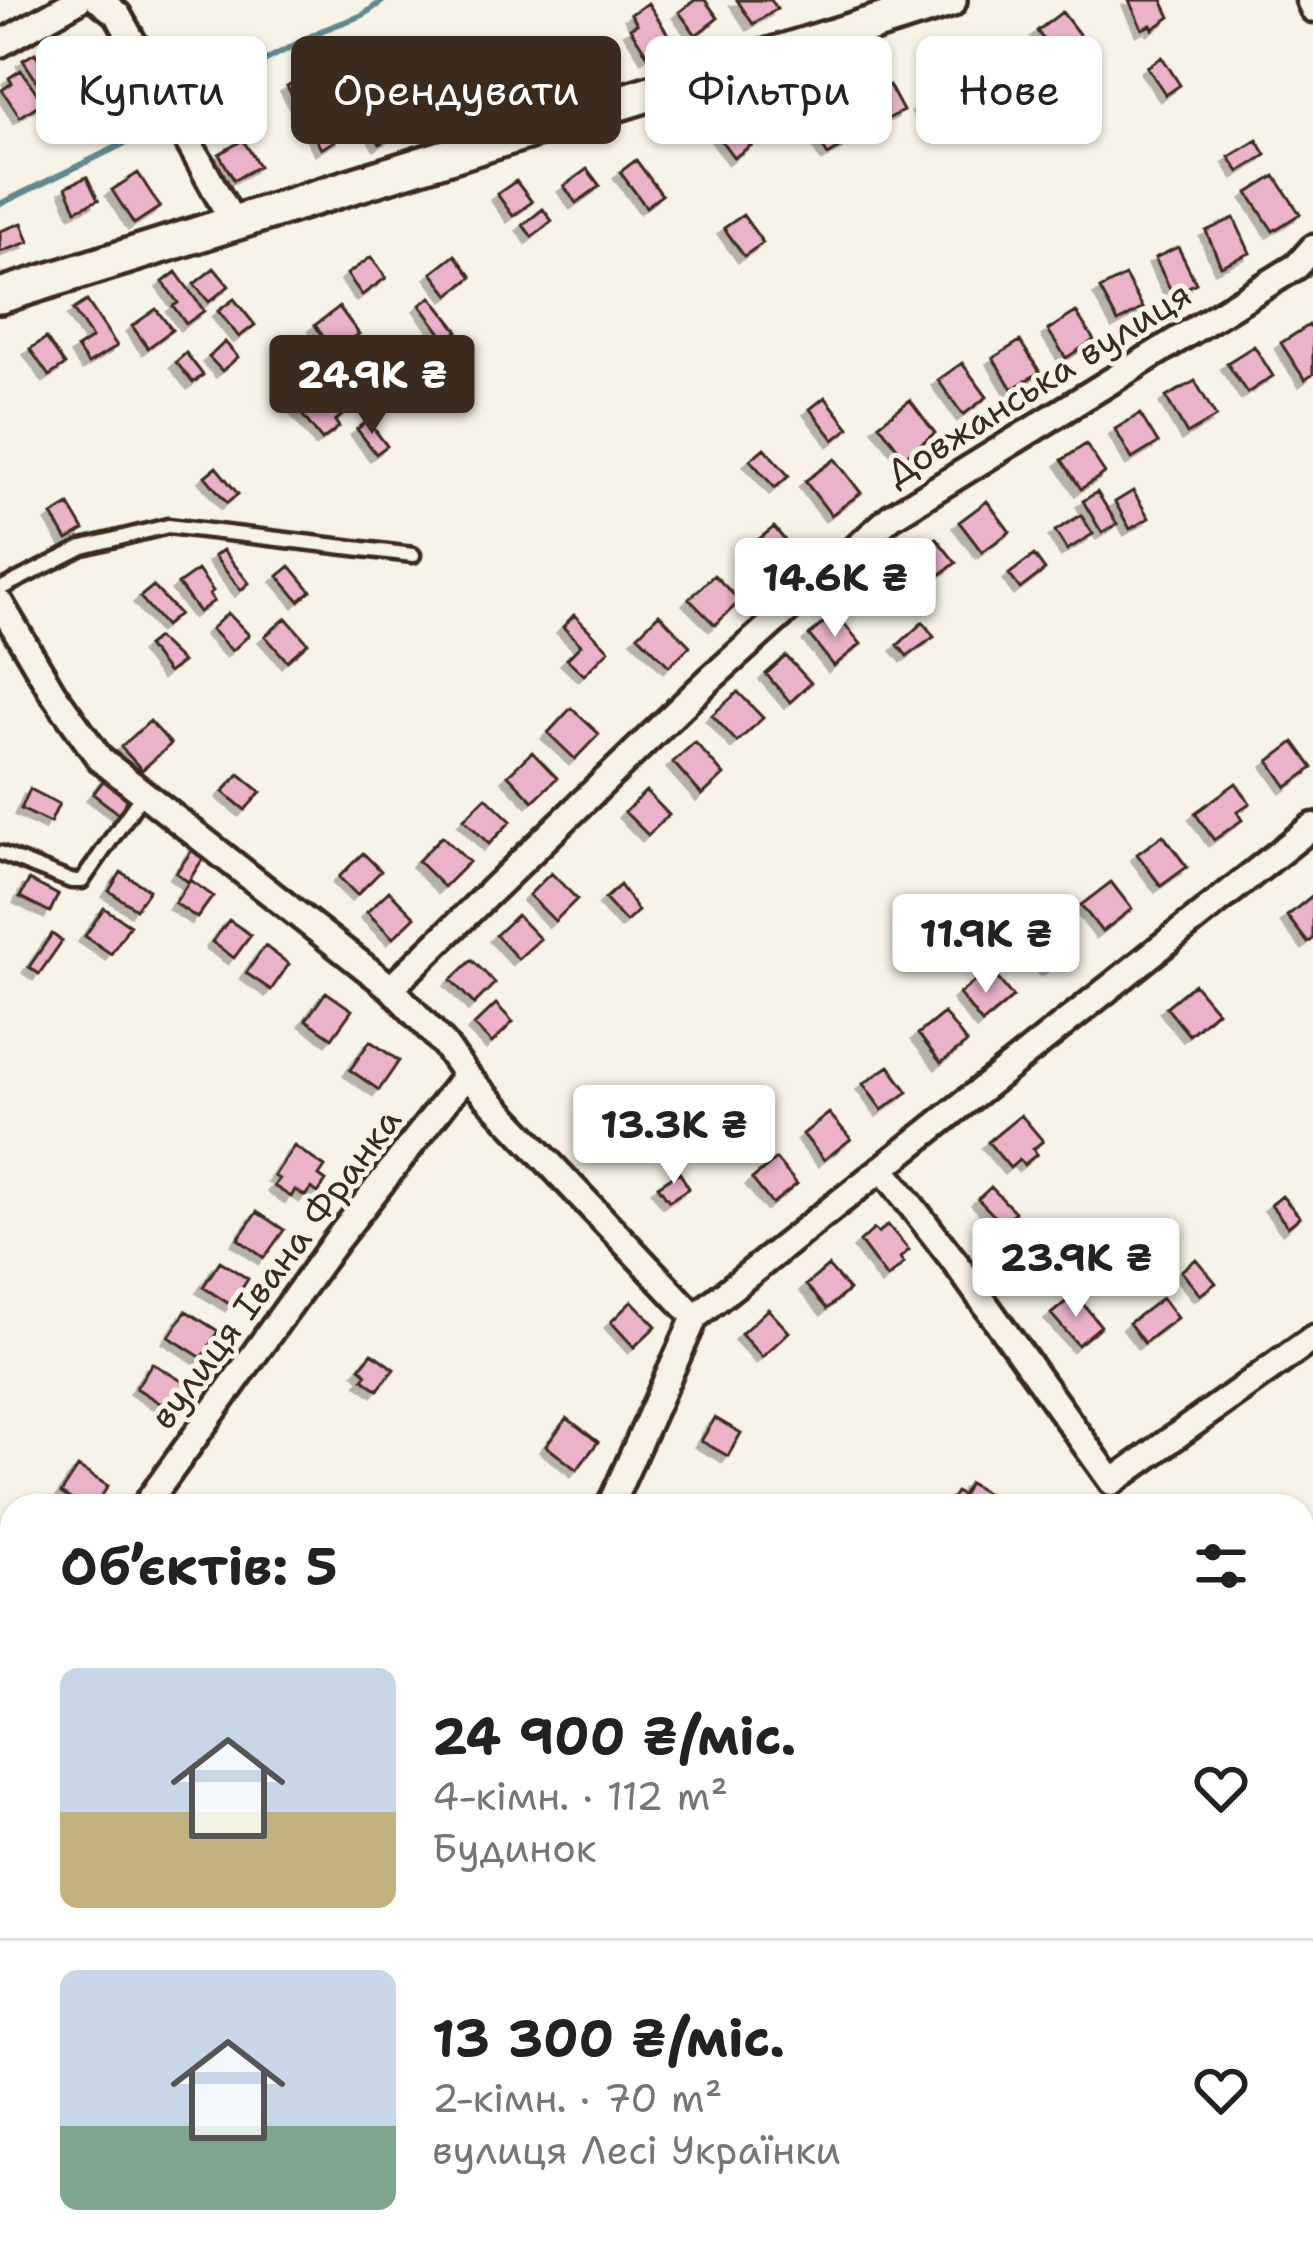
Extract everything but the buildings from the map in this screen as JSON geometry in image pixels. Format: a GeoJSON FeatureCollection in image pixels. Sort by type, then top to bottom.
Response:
{"type":"FeatureCollection","features":[{"type":"Feature","properties":{"kind":"street"},"geometry":{"type":"LineString","coordinates":[[21,0],[34,23]]}},
{"type":"Feature","properties":{"kind":"street"},"geometry":{"type":"LineString","coordinates":[[0,44],[78,0]]}},
{"type":"Feature","properties":{"kind":"street"},"geometry":{"type":"LineString","coordinates":[[99,0],[118,15],[232,222]]}},
{"type":"Feature","properties":{"kind":"street"},"geometry":{"type":"LineString","coordinates":[[0,296],[950,0]]}},
{"type":"Feature","properties":{"kind":"street"},"geometry":{"type":"LineString","coordinates":[[1309,0],[1313,9]]}},
{"type":"Feature","properties":{"kind":"street","name":"Довжанська вулиця"},"geometry":{"type":"LineString","coordinates":[[391,988],[709,680],[891,517],[1298,266],[1313,248]]}},
{"type":"Feature","properties":{"kind":"street"},"geometry":{"type":"LineString","coordinates":[[0,603],[100,759],[391,988],[466,1075],[694,1317]]}},
{"type":"Feature","properties":{"kind":"street"},"geometry":{"type":"LineString","coordinates":[[615,1494],[694,1317],[1313,826]]}},
{"type":"Feature","properties":{"kind":"street","name":"вулиця Івана Франка"},"geometry":{"type":"LineString","coordinates":[[154,1494],[335,1242],[466,1075]]}},
{"type":"Feature","properties":{"kind":"street"},"geometry":{"type":"LineString","coordinates":[[882,1168],[1112,1482],[1313,1338]]}},
{"type":"Feature","properties":{"kind":"lane"},"geometry":{"type":"LineString","coordinates":[[0,589],[83,547],[168,526],[413,555]]}},
{"type":"Feature","properties":{"kind":"lane"},"geometry":{"type":"LineString","coordinates":[[0,854],[82,881],[142,795]]}},
{"type":"Feature","properties":{"kind":"waterway"},"geometry":{"type":"LineString","coordinates":[[267,59],[363,15],[384,0]]}},
{"type":"Feature","properties":{"kind":"waterway"},"geometry":{"type":"LineString","coordinates":[[0,204],[123,144]]}}]}
